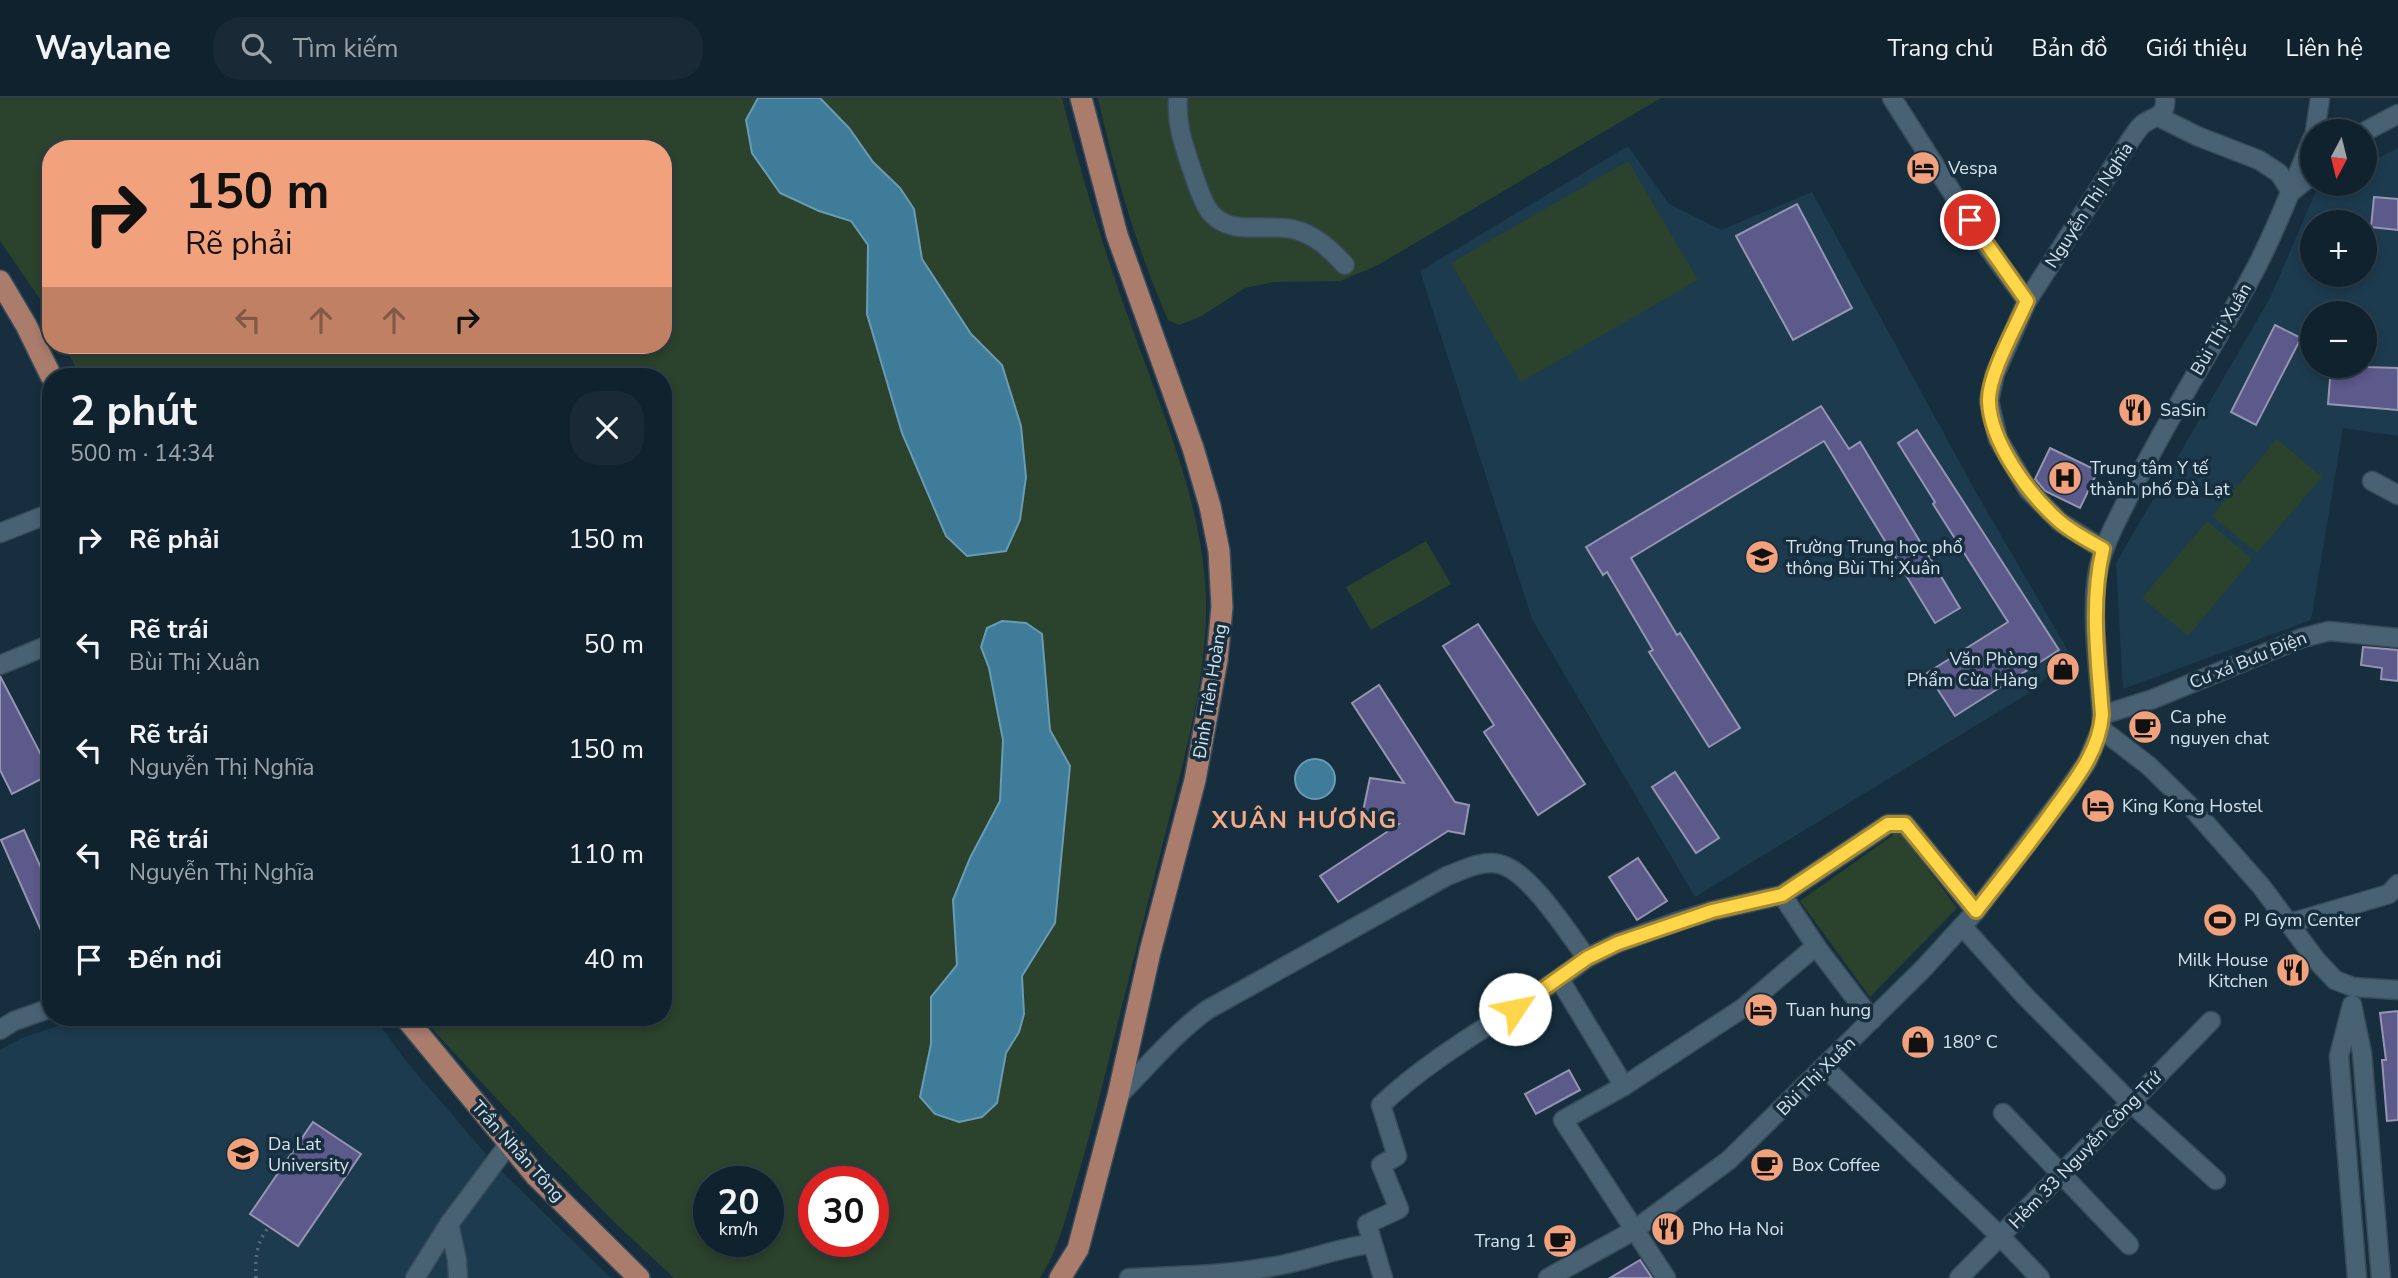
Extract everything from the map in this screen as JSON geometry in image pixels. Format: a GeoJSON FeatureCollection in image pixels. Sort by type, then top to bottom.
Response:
{"type":"FeatureCollection","features":[{"type":"Feature","properties":{"kind":"main road","name":"Đinh Tiên Hoàng"},"geometry":{"type":"LineString","coordinates":[[1060,1278],[1078,1250],[1118,1096],[1150,952],[1195,780],[1217,660],[1223,607],[1219,551],[1210,506],[1193,449],[1117,236],[1081,98]]}},
{"type":"Feature","properties":{"kind":"main road"},"geometry":{"type":"LineString","coordinates":[[0,281],[47,368]]}},
{"type":"Feature","properties":{"kind":"main road","name":"Trần Nhân Tông"},"geometry":{"type":"LineString","coordinates":[[412,1026],[508,1145],[639,1278]]}},
{"type":"Feature","properties":{"kind":"main road","name":"Đinh Tiên Hoàng"},"geometry":{"type":"LineString","coordinates":[[1078,1250],[1080,1278]]}},
{"type":"Feature","properties":{"kind":"street"},"geometry":{"type":"LineString","coordinates":[[1178,98],[1177,113],[1181,137],[1197,185],[1210,212],[1229,225],[1292,229],[1324,243],[1345,265]]}},
{"type":"Feature","properties":{"kind":"street"},"geometry":{"type":"LineString","coordinates":[[1892,98],[1983,241],[2027,301]]}},
{"type":"Feature","properties":{"kind":"street"},"geometry":{"type":"LineString","coordinates":[[2165,98],[2166,106],[2159,117],[2197,136],[2259,160],[2279,173],[2291,192],[2300,185]]}},
{"type":"Feature","properties":{"kind":"street"},"geometry":{"type":"LineString","coordinates":[[2317,119],[2320,98]]}},
{"type":"Feature","properties":{"kind":"street"},"geometry":{"type":"LineString","coordinates":[[2377,125],[2398,114]]}},
{"type":"Feature","properties":{"kind":"street","name":"Nguyễn Thị Nghĩa"},"geometry":{"type":"LineString","coordinates":[[2103,549],[2060,522],[2028,490],[1998,439],[1989,401],[1995,374],[2027,301],[2131,139],[2142,125],[2159,117]]}},
{"type":"Feature","properties":{"kind":"street","name":"Bùi Thị Xuân"},"geometry":{"type":"LineString","coordinates":[[1548,1278],[1633,1231],[1729,1160],[1825,1068],[1976,911],[2088,762],[2102,722],[2096,608],[2097,577],[2103,549],[2144,466],[2258,264],[2300,169]]}},
{"type":"Feature","properties":{"kind":"street"},"geometry":{"type":"LineString","coordinates":[[2372,481],[2398,495]]}},
{"type":"Feature","properties":{"kind":"street"},"geometry":{"type":"LineString","coordinates":[[0,533],[42,517]]}},
{"type":"Feature","properties":{"kind":"street","name":"Cư xá Bưu Điện"},"geometry":{"type":"LineString","coordinates":[[2102,722],[2315,634],[2329,631],[2398,638]]}},
{"type":"Feature","properties":{"kind":"street"},"geometry":{"type":"LineString","coordinates":[[0,665],[42,648]]}},
{"type":"Feature","properties":{"kind":"street"},"geometry":{"type":"LineString","coordinates":[[2102,722],[2193,809],[2290,923],[2326,971],[2335,979],[2353,987],[2398,990]]}},
{"type":"Feature","properties":{"kind":"street"},"geometry":{"type":"LineString","coordinates":[[1384,1278],[1371,1244],[1367,1224],[1399,1209],[1381,1165],[1397,1156],[1381,1105],[1405,1082],[1559,980],[1587,958],[1618,943],[1679,921],[1782,895],[1888,824],[1905,824],[1976,911]]}},
{"type":"Feature","properties":{"kind":"street"},"geometry":{"type":"LineString","coordinates":[[1118,1096],[1182,1028],[1207,1010],[1447,876],[1480,864],[1499,864],[1518,872],[1587,958]]}},
{"type":"Feature","properties":{"kind":"street"},"geometry":{"type":"LineString","coordinates":[[2290,923],[2395,890]]}},
{"type":"Feature","properties":{"kind":"street"},"geometry":{"type":"LineString","coordinates":[[1782,895],[1816,946],[1872,1020]]}},
{"type":"Feature","properties":{"kind":"street"},"geometry":{"type":"LineString","coordinates":[[1962,926],[2024,995],[2130,1102],[2216,1180]]}},
{"type":"Feature","properties":{"kind":"street"},"geometry":{"type":"LineString","coordinates":[[1665,1278],[1563,1120],[1624,1087],[1743,1008],[1816,946]]}},
{"type":"Feature","properties":{"kind":"street"},"geometry":{"type":"LineString","coordinates":[[1559,980],[1624,1087]]}},
{"type":"Feature","properties":{"kind":"street"},"geometry":{"type":"LineString","coordinates":[[2353,987],[2352,1006],[2339,1056],[2357,1278]]}},
{"type":"Feature","properties":{"kind":"street"},"geometry":{"type":"LineString","coordinates":[[2352,1006],[2362,1053],[2381,1278]]}},
{"type":"Feature","properties":{"kind":"street"},"geometry":{"type":"LineString","coordinates":[[0,1030],[14,1021],[42,1011]]}},
{"type":"Feature","properties":{"kind":"street","name":"Hẻm 33 Nguyễn Công Trứ"},"geometry":{"type":"LineString","coordinates":[[1959,1278],[2211,1021]]}},
{"type":"Feature","properties":{"kind":"street"},"geometry":{"type":"LineString","coordinates":[[1825,1068],[2040,1278]]}},
{"type":"Feature","properties":{"kind":"street"},"geometry":{"type":"LineString","coordinates":[[2003,1113],[2129,1245]]}},
{"type":"Feature","properties":{"kind":"street"},"geometry":{"type":"LineString","coordinates":[[415,1278],[449,1224],[508,1145]]}},
{"type":"Feature","properties":{"kind":"street"},"geometry":{"type":"LineString","coordinates":[[449,1224],[458,1278]]}},
{"type":"Feature","properties":{"kind":"street"},"geometry":{"type":"LineString","coordinates":[[1129,1278],[1222,1274],[1286,1264],[1352,1246],[1371,1244]]}},
{"type":"Feature","properties":{"kind":"path"},"geometry":{"type":"LineString","coordinates":[[256,1278],[255,1262],[260,1238],[269,1227]]}},
{"type":"Feature","properties":{"kind":"shaded area"},"geometry":{"type":"Polygon","coordinates":[[[758,98],[820,98],[849,128],[873,162],[900,188],[914,209],[922,259],[971,334],[1002,365],[1021,426],[1026,477],[1020,520],[1006,551],[967,556],[946,536],[902,433],[867,314],[868,245],[851,221],[819,211],[780,193],[752,153],[746,120],[758,98]]]}},
{"type":"Feature","properties":{"kind":"shaded area","name":"Trường Trung học phổ thông Bùi Thị Xuân"},"geometry":{"type":"Polygon","coordinates":[[[1628,146],[1669,204],[1721,230],[1812,192],[1977,494],[2070,654],[2034,690],[1695,897],[1532,619],[1420,271],[1628,146]]]}},
{"type":"Feature","properties":{"kind":"shaded area"},"geometry":{"type":"Polygon","coordinates":[[[2398,148],[2398,436],[2343,428],[2311,620],[2123,689],[2116,563],[2270,298],[2300,228],[2300,287],[2377,287],[2377,210],[2308,210],[2314,196],[2377,196],[2377,158],[2398,148]]]}},
{"type":"Feature","properties":{"kind":"shaded area"},"geometry":{"type":"Polygon","coordinates":[[[1002,621],[1026,623],[1042,634],[1050,730],[1070,766],[1055,923],[1022,976],[1024,1014],[1019,1032],[1006,1053],[997,1103],[982,1117],[959,1122],[935,1114],[920,1097],[931,1044],[931,997],[957,965],[953,900],[970,858],[1000,801],[1003,740],[989,668],[981,647],[987,628],[1002,621]]]}},
{"type":"Feature","properties":{"kind":"shaded area"},"geometry":{"type":"Polygon","coordinates":[[[1315,759],[1329,765],[1335,779],[1329,793],[1315,799],[1301,793],[1295,779],[1301,765],[1315,759]]]}},
{"type":"Feature","properties":{"kind":"shaded area","name":"Da Lat University"},"geometry":{"type":"Polygon","coordinates":[[[58,1026],[381,1026],[406,1061],[498,1168],[611,1278],[0,1278],[0,1050],[22,1038],[58,1026]]]}},
{"type":"Feature","properties":{"kind":"green space"},"geometry":{"type":"Polygon","coordinates":[[[0,98],[1062,98],[1102,239],[1173,440],[1191,500],[1203,562],[1206,628],[1191,726],[1097,1106],[1061,1234],[1040,1278],[674,1278],[613,1221],[548,1154],[430,1026],[672,1026],[672,368],[76,368],[69,354],[672,354],[672,140],[42,140],[42,302],[0,241],[0,98]]]}},
{"type":"Feature","properties":{"kind":"green space"},"geometry":{"type":"Polygon","coordinates":[[[1098,98],[1661,98],[1378,265],[1341,281],[1274,282],[1245,288],[1200,317],[1179,325],[1168,320],[1137,239],[1111,154],[1098,98]]]}},
{"type":"Feature","properties":{"kind":"green space"},"geometry":{"type":"Polygon","coordinates":[[[1628,161],[1698,280],[1521,382],[1451,263],[1628,161]]]}},
{"type":"Feature","properties":{"kind":"green space"},"geometry":{"type":"Polygon","coordinates":[[[2277,439],[2322,477],[2257,553],[2212,516],[2277,439]]]}},
{"type":"Feature","properties":{"kind":"green space"},"geometry":{"type":"Polygon","coordinates":[[[2207,521],[2252,559],[2188,636],[2142,598],[2207,521]]]}},
{"type":"Feature","properties":{"kind":"green space"},"geometry":{"type":"Polygon","coordinates":[[[1426,541],[1451,584],[1371,630],[1346,587],[1426,541]]]}},
{"type":"Feature","properties":{"kind":"green space"},"geometry":{"type":"Polygon","coordinates":[[[1899,831],[1957,908],[1870,997],[1800,901],[1899,831]]]}},
{"type":"Feature","properties":{"kind":"building"},"geometry":{"type":"Polygon","coordinates":[[[2374,197],[2398,199],[2398,230],[2377,228],[2377,210],[2373,210],[2374,197]]]}},
{"type":"Feature","properties":{"kind":"building"},"geometry":{"type":"Polygon","coordinates":[[[1797,204],[1852,308],[1793,340],[1736,236],[1797,204]]]}},
{"type":"Feature","properties":{"kind":"building"},"geometry":{"type":"Polygon","coordinates":[[[2275,325],[2300,338],[2256,425],[2231,412],[2275,325]]]}},
{"type":"Feature","properties":{"kind":"building"},"geometry":{"type":"Polygon","coordinates":[[[2377,367],[2398,368],[2398,410],[2328,404],[2330,378],[2377,378],[2377,367]]]}},
{"type":"Feature","properties":{"kind":"building"},"geometry":{"type":"Polygon","coordinates":[[[1821,406],[1849,449],[1860,442],[1960,608],[1935,623],[1824,441],[1631,558],[1677,635],[1680,633],[1740,728],[1709,747],[1649,652],[1653,650],[1607,572],[1603,575],[1586,547],[1821,406]]]}},
{"type":"Feature","properties":{"kind":"building"},"geometry":{"type":"Polygon","coordinates":[[[1917,430],[2059,650],[1955,716],[1927,673],[2008,622],[1933,504],[1935,502],[1898,443],[1917,430]]]}},
{"type":"Feature","properties":{"kind":"building","name":"Trung tâm Y tế thành phố Đà Lạt"},"geometry":{"type":"Polygon","coordinates":[[[2050,448],[2098,471],[2080,508],[2045,491],[2035,479],[2050,448]]]}},
{"type":"Feature","properties":{"kind":"building"},"geometry":{"type":"Polygon","coordinates":[[[1478,624],[1585,784],[1538,815],[1484,732],[1494,725],[1443,646],[1478,624]]]}},
{"type":"Feature","properties":{"kind":"building"},"geometry":{"type":"Polygon","coordinates":[[[2363,647],[2398,650],[2398,681],[2381,679],[2382,668],[2361,665],[2363,647]]]}},
{"type":"Feature","properties":{"kind":"building"},"geometry":{"type":"Polygon","coordinates":[[[0,676],[42,757],[42,779],[12,794],[0,770],[0,676]]]}},
{"type":"Feature","properties":{"kind":"building"},"geometry":{"type":"Polygon","coordinates":[[[1379,685],[1455,802],[1469,805],[1464,834],[1448,831],[1338,902],[1320,876],[1399,824],[1362,816],[1370,778],[1404,783],[1352,703],[1379,685]]]}},
{"type":"Feature","properties":{"kind":"building"},"geometry":{"type":"Polygon","coordinates":[[[1675,772],[1719,838],[1696,853],[1652,787],[1675,772]]]}},
{"type":"Feature","properties":{"kind":"building"},"geometry":{"type":"Polygon","coordinates":[[[24,830],[42,870],[42,933],[1,840],[24,830]]]}},
{"type":"Feature","properties":{"kind":"building"},"geometry":{"type":"Polygon","coordinates":[[[1638,858],[1667,901],[1637,920],[1609,877],[1638,858]]]}},
{"type":"Feature","properties":{"kind":"building"},"geometry":{"type":"Polygon","coordinates":[[[2398,1011],[2398,1120],[2387,1121],[2382,1060],[2386,1060],[2380,1013],[2398,1011]]]}},
{"type":"Feature","properties":{"kind":"building"},"geometry":{"type":"Polygon","coordinates":[[[1569,1070],[1580,1090],[1536,1114],[1525,1094],[1569,1070]]]}},
{"type":"Feature","properties":{"kind":"building"},"geometry":{"type":"Polygon","coordinates":[[[313,1122],[361,1154],[298,1246],[250,1214],[313,1122]]]}},
{"type":"Feature","properties":{"kind":"building"},"geometry":{"type":"Polygon","coordinates":[[[1640,1260],[1652,1278],[1610,1278],[1640,1260]]]}},
{"type":"Feature","properties":{"kind":"place","name":"Vespa"},"geometry":{"type":"Point","coordinates":[1923,168]}},
{"type":"Feature","properties":{"kind":"place","name":"SaSin"},"geometry":{"type":"Point","coordinates":[2135,410]}},
{"type":"Feature","properties":{"kind":"place","name":"Trung tâm Y tế thành phố Đà Lạt"},"geometry":{"type":"Point","coordinates":[2065,478]}},
{"type":"Feature","properties":{"kind":"place","name":"Trường Trung học phổ thông Bùi Thị Xuân"},"geometry":{"type":"Point","coordinates":[1762,557]}},
{"type":"Feature","properties":{"kind":"place","name":"Văn Phòng Phẩm Cừa Hàng"},"geometry":{"type":"Point","coordinates":[2063,669]}},
{"type":"Feature","properties":{"kind":"place","name":"Ca phe nguyen chat"},"geometry":{"type":"Point","coordinates":[2145,727]}},
{"type":"Feature","properties":{"kind":"place","name":"King Kong Hostel"},"geometry":{"type":"Point","coordinates":[2098,806]}},
{"type":"Feature","properties":{"kind":"place","name":"PJ Gym Center"},"geometry":{"type":"Point","coordinates":[2220,920]}},
{"type":"Feature","properties":{"kind":"place","name":"Milk House Kitchen"},"geometry":{"type":"Point","coordinates":[2293,970]}},
{"type":"Feature","properties":{"kind":"place","name":"Tuan hung"},"geometry":{"type":"Point","coordinates":[1761,1010]}},
{"type":"Feature","properties":{"kind":"place","name":"180° C"},"geometry":{"type":"Point","coordinates":[1918,1042]}},
{"type":"Feature","properties":{"kind":"place","name":"Da Lat University"},"geometry":{"type":"Point","coordinates":[243,1154]}},
{"type":"Feature","properties":{"kind":"place","name":"Box Coffee"},"geometry":{"type":"Point","coordinates":[1767,1165]}},
{"type":"Feature","properties":{"kind":"place","name":"Pho Ha Noi"},"geometry":{"type":"Point","coordinates":[1668,1229]}},
{"type":"Feature","properties":{"kind":"place","name":"Trang 1"},"geometry":{"type":"Point","coordinates":[1560,1241]}},
{"type":"Feature","properties":{"kind":"district","name":"XUÂN HƯƠNG"},"geometry":{"type":"Point","coordinates":[1305,820]}},
{"type":"Feature","properties":{"kind":"route"},"geometry":{"type":"LineString","coordinates":[[1515,1009],[1587,958],[1618,943],[1712,911],[1782,895],[1888,824],[1905,824],[1976,911],[2088,762],[2101,729],[2102,715],[2096,608],[2097,577],[2103,549],[2060,522],[2028,490],[1998,439],[1989,401],[1995,374],[2027,301],[1970,220]]}}]}
